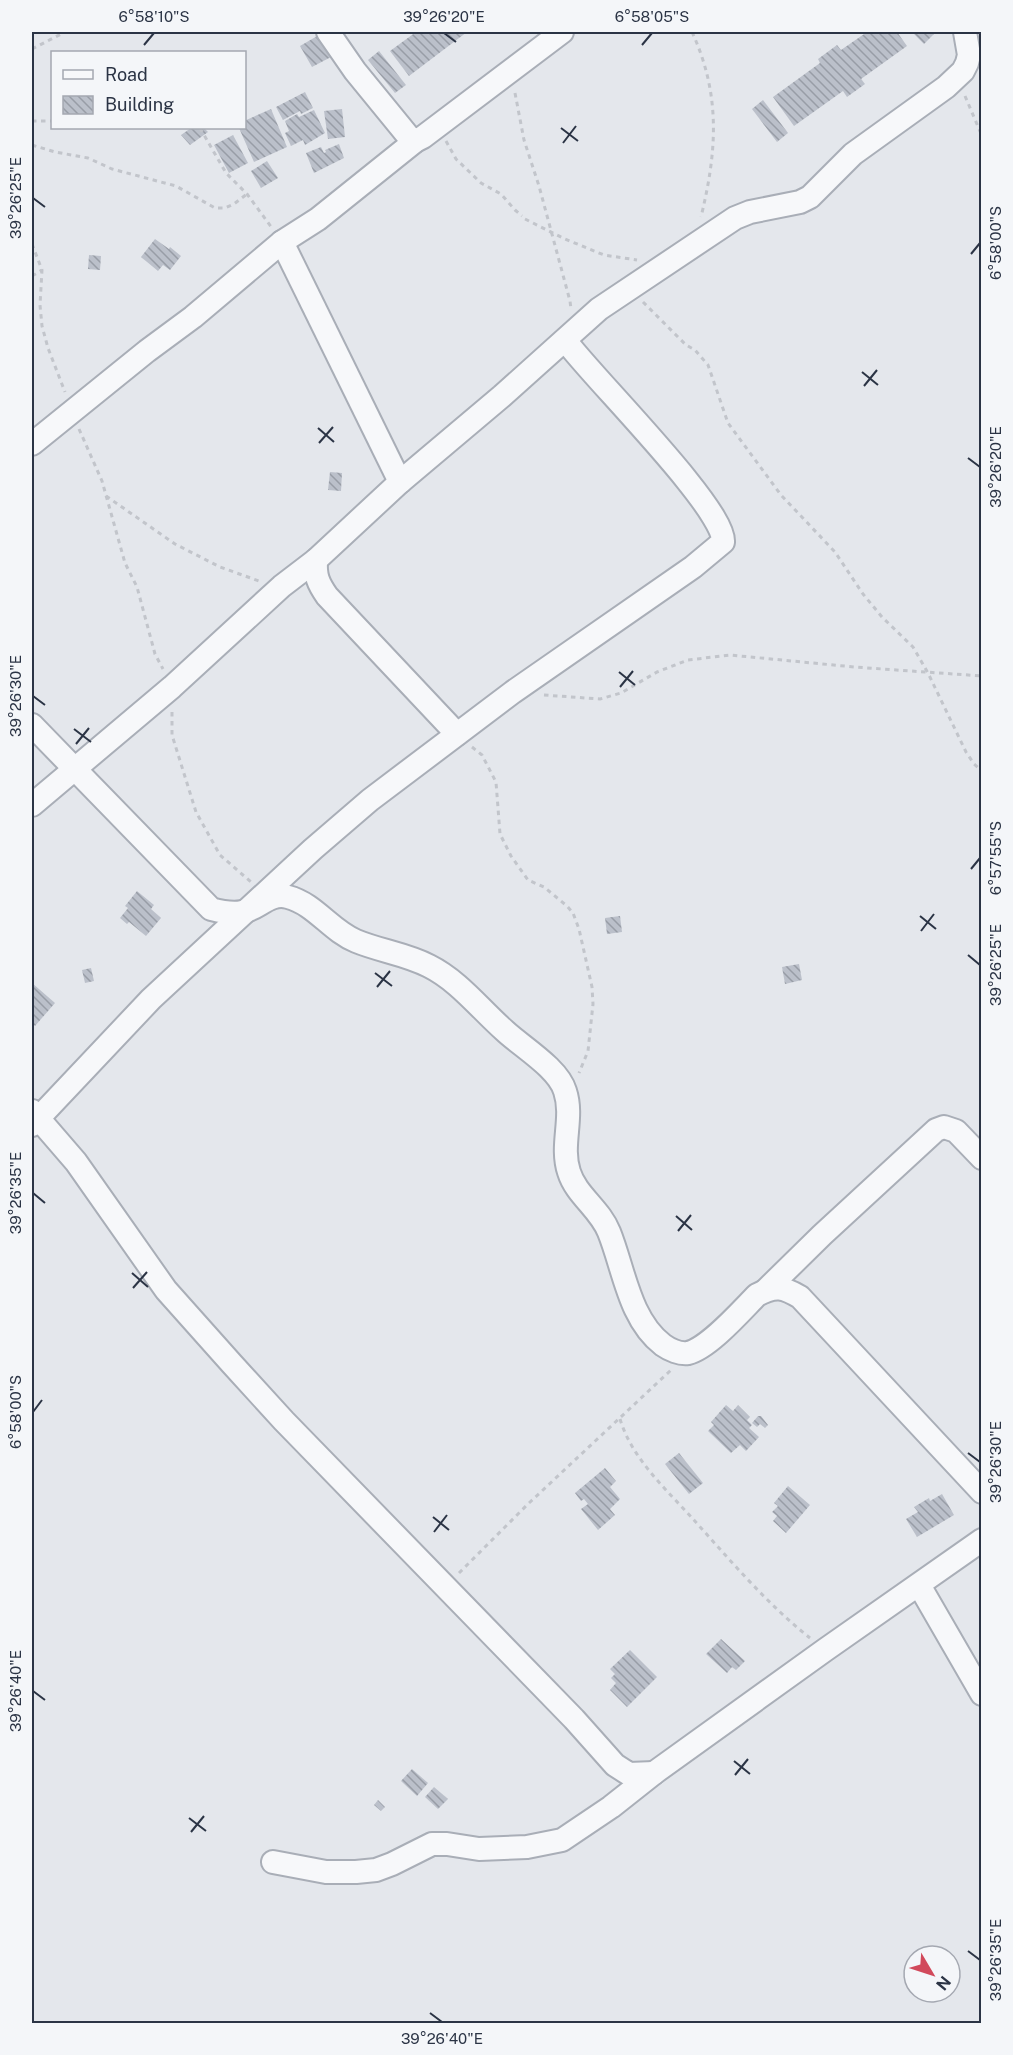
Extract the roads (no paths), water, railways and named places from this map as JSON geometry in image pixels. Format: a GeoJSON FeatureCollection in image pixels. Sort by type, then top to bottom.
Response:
{"type":"FeatureCollection","features":[{"type":"Feature","properties":{"kind":"street"},"geometry":{"type":"LineString","coordinates":[[328,32],[402,130],[419,139]]}},
{"type":"Feature","properties":{"kind":"street"},"geometry":{"type":"LineString","coordinates":[[32,806],[172,687],[282,586],[316,560],[400,482],[502,396],[599,309],[735,218],[750,212],[800,202],[810,197],[853,154],[946,87],[963,71],[969,55],[965,32]]}},
{"type":"Feature","properties":{"kind":"street"},"geometry":{"type":"LineString","coordinates":[[32,444],[201,310],[282,242],[318,219],[556,33]]}},
{"type":"Feature","properties":{"kind":"street"},"geometry":{"type":"LineString","coordinates":[[282,242],[400,482]]}},
{"type":"Feature","properties":{"kind":"street"},"geometry":{"type":"LineString","coordinates":[[564,340],[694,489],[722,528],[724,539],[722,544],[693,567],[513,692],[370,801],[244,912],[143,1007],[34,1118],[76,1162],[166,1290],[284,1421],[566,1711],[615,1765],[628,1774],[654,1773]]}},
{"type":"Feature","properties":{"kind":"street"},"geometry":{"type":"LineString","coordinates":[[316,560],[315,573],[318,583],[327,596],[457,734]]}},
{"type":"Feature","properties":{"kind":"street"},"geometry":{"type":"LineString","coordinates":[[32,725],[211,909],[224,913],[244,912],[267,899],[281,896],[304,903],[354,941],[410,957],[441,973],[540,1060],[564,1088],[568,1101],[569,1122],[566,1140],[568,1171],[574,1183],[602,1217],[636,1308],[645,1324],[662,1344],[674,1351],[686,1353],[699,1349],[757,1295],[766,1290],[936,1130],[944,1127],[956,1131],[981,1158]]}},
{"type":"Feature","properties":{"kind":"street"},"geometry":{"type":"LineString","coordinates":[[766,1290],[783,1287],[800,1298],[981,1492]]}},
{"type":"Feature","properties":{"kind":"street"},"geometry":{"type":"LineString","coordinates":[[273,1862],[326,1872],[356,1872],[392,1864],[432,1845],[447,1844],[479,1849],[526,1847],[562,1840],[981,1540]]}},
{"type":"Feature","properties":{"kind":"street"},"geometry":{"type":"LineString","coordinates":[[919,1586],[981,1694]]}}]}
